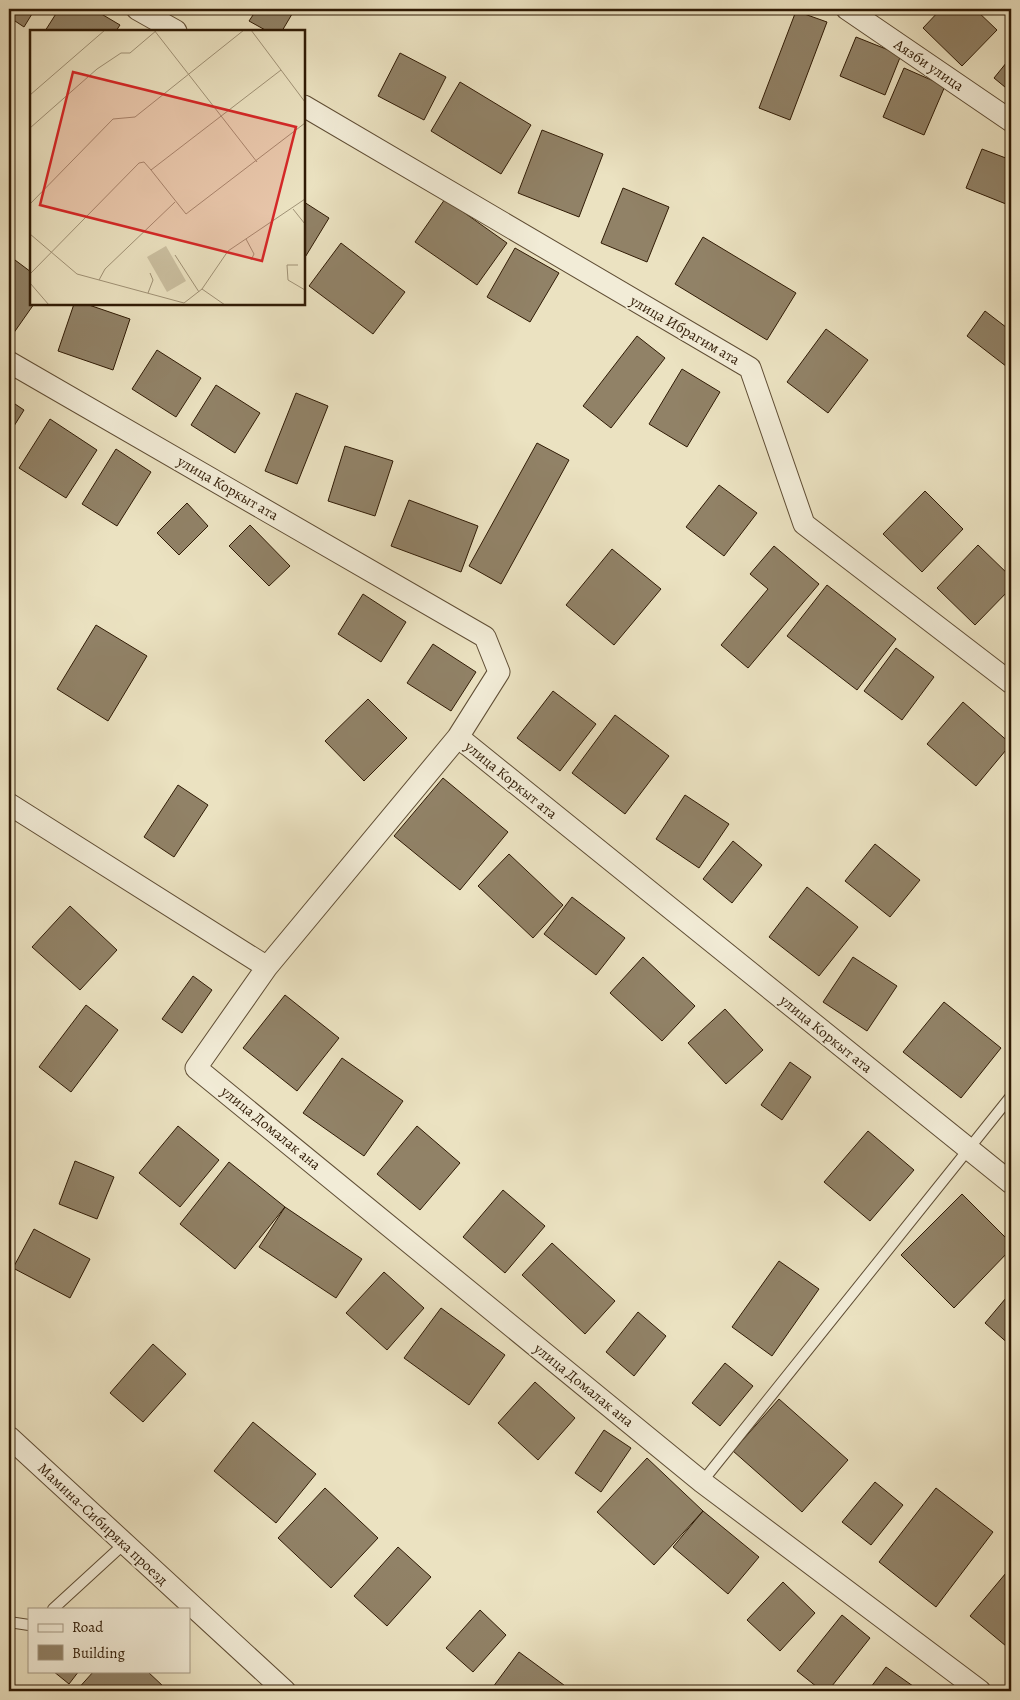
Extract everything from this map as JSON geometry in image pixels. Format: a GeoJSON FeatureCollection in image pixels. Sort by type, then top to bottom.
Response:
{"type":"FeatureCollection","features":[{"type":"Feature","properties":{"kind":"street"},"geometry":{"type":"LineString","coordinates":[[137,9],[174,30]]}},
{"type":"Feature","properties":{"kind":"street","name":"Аязби улица"},"geometry":{"type":"LineString","coordinates":[[848,9],[1011,121]]}},
{"type":"Feature","properties":{"kind":"street","name":"улица Ибрагим ата"},"geometry":{"type":"LineString","coordinates":[[305,107],[750,368],[804,524],[1011,683]]}},
{"type":"Feature","properties":{"kind":"street","name":"улица Коркыт ата"},"geometry":{"type":"LineString","coordinates":[[9,362],[485,637],[499,672],[458,737],[1011,1183]]}},
{"type":"Feature","properties":{"kind":"street"},"geometry":{"type":"LineString","coordinates":[[9,804],[267,967],[458,737]]}},
{"type":"Feature","properties":{"kind":"street","name":"улица Домалак ана"},"geometry":{"type":"LineString","coordinates":[[267,967],[196,1068],[702,1482],[980,1691]]}},
{"type":"Feature","properties":{"kind":"street","name":"Мамина-Сибиряка проезд"},"geometry":{"type":"LineString","coordinates":[[9,1437],[285,1691]]}},
{"type":"Feature","properties":{"kind":"lane"},"geometry":{"type":"LineString","coordinates":[[702,1482],[1011,1096]]}},
{"type":"Feature","properties":{"kind":"lane"},"geometry":{"type":"LineString","coordinates":[[54,1608],[124,1543]]}},
{"type":"Feature","properties":{"kind":"lane"},"geometry":{"type":"LineString","coordinates":[[9,1622],[28,1625]]}},
{"type":"Feature","properties":{"kind":"building"},"geometry":{"type":"Polygon","coordinates":[[[9,9],[35,9],[24,27],[9,17],[9,9]]]}},
{"type":"Feature","properties":{"kind":"building"},"geometry":{"type":"Polygon","coordinates":[[[59,9],[93,9],[120,25],[117,30],[46,30],[59,9]]]}},
{"type":"Feature","properties":{"kind":"building"},"geometry":{"type":"Polygon","coordinates":[[[257,9],[295,9],[283,30],[265,30],[249,21],[257,9]]]}},
{"type":"Feature","properties":{"kind":"building"},"geometry":{"type":"Polygon","coordinates":[[[941,9],[975,9],[997,30],[962,66],[923,28],[941,9]]]}},
{"type":"Feature","properties":{"kind":"building"},"geometry":{"type":"Polygon","coordinates":[[[796,11],[827,22],[790,120],[759,108],[796,11]]]}},
{"type":"Feature","properties":{"kind":"building"},"geometry":{"type":"Polygon","coordinates":[[[856,37],[901,55],[885,95],[840,76],[856,37]]]}},
{"type":"Feature","properties":{"kind":"building"},"geometry":{"type":"Polygon","coordinates":[[[400,53],[446,77],[424,120],[378,96],[400,53]]]}},
{"type":"Feature","properties":{"kind":"building"},"geometry":{"type":"Polygon","coordinates":[[[1011,57],[1011,92],[994,78],[1011,57]]]}},
{"type":"Feature","properties":{"kind":"building"},"geometry":{"type":"Polygon","coordinates":[[[904,68],[945,86],[924,135],[883,117],[904,68]]]}},
{"type":"Feature","properties":{"kind":"building"},"geometry":{"type":"Polygon","coordinates":[[[460,82],[531,125],[501,174],[431,131],[460,82]]]}},
{"type":"Feature","properties":{"kind":"building"},"geometry":{"type":"Polygon","coordinates":[[[542,130],[603,154],[579,217],[518,193],[542,130]]]}},
{"type":"Feature","properties":{"kind":"building"},"geometry":{"type":"Polygon","coordinates":[[[982,149],[1011,160],[1011,206],[966,188],[982,149]]]}},
{"type":"Feature","properties":{"kind":"building"},"geometry":{"type":"Polygon","coordinates":[[[623,188],[669,207],[647,262],[601,243],[623,188]]]}},
{"type":"Feature","properties":{"kind":"building"},"geometry":{"type":"Polygon","coordinates":[[[445,199],[507,243],[477,285],[415,242],[445,199]]]}},
{"type":"Feature","properties":{"kind":"building"},"geometry":{"type":"Polygon","coordinates":[[[305,203],[329,218],[305,257],[305,203]]]}},
{"type":"Feature","properties":{"kind":"building"},"geometry":{"type":"Polygon","coordinates":[[[703,237],[796,293],[767,340],[675,284],[703,237]]]}},
{"type":"Feature","properties":{"kind":"building"},"geometry":{"type":"Polygon","coordinates":[[[341,243],[405,292],[373,334],[309,286],[341,243]]]}},
{"type":"Feature","properties":{"kind":"building"},"geometry":{"type":"Polygon","coordinates":[[[515,248],[559,273],[530,322],[487,297],[515,248]]]}},
{"type":"Feature","properties":{"kind":"building"},"geometry":{"type":"Polygon","coordinates":[[[15,260],[30,271],[30,305],[33,305],[13,334],[9,331],[9,268],[15,260]]]}},
{"type":"Feature","properties":{"kind":"building"},"geometry":{"type":"Polygon","coordinates":[[[74,305],[89,305],[130,319],[113,370],[58,351],[74,305]]]}},
{"type":"Feature","properties":{"kind":"building"},"geometry":{"type":"Polygon","coordinates":[[[985,311],[1011,331],[1011,370],[967,336],[985,311]]]}},
{"type":"Feature","properties":{"kind":"building"},"geometry":{"type":"Polygon","coordinates":[[[826,329],[868,360],[828,413],[787,382],[826,329]]]}},
{"type":"Feature","properties":{"kind":"building"},"geometry":{"type":"Polygon","coordinates":[[[637,336],[665,358],[611,428],[583,406],[637,336]]]}},
{"type":"Feature","properties":{"kind":"building"},"geometry":{"type":"Polygon","coordinates":[[[157,350],[201,378],[176,417],[132,389],[157,350]]]}},
{"type":"Feature","properties":{"kind":"building"},"geometry":{"type":"Polygon","coordinates":[[[682,369],[720,392],[687,447],[649,424],[682,369]]]}},
{"type":"Feature","properties":{"kind":"building"},"geometry":{"type":"Polygon","coordinates":[[[216,385],[260,413],[235,453],[191,425],[216,385]]]}},
{"type":"Feature","properties":{"kind":"building"},"geometry":{"type":"Polygon","coordinates":[[[296,393],[328,406],[297,484],[265,471],[296,393]]]}},
{"type":"Feature","properties":{"kind":"building"},"geometry":{"type":"Polygon","coordinates":[[[9,400],[24,410],[9,434],[9,400]]]}},
{"type":"Feature","properties":{"kind":"building"},"geometry":{"type":"Polygon","coordinates":[[[50,419],[97,450],[66,498],[19,468],[50,419]]]}},
{"type":"Feature","properties":{"kind":"building"},"geometry":{"type":"Polygon","coordinates":[[[537,443],[569,460],[501,584],[469,566],[537,443]]]}},
{"type":"Feature","properties":{"kind":"building"},"geometry":{"type":"Polygon","coordinates":[[[345,446],[393,461],[375,516],[328,501],[345,446]]]}},
{"type":"Feature","properties":{"kind":"building"},"geometry":{"type":"Polygon","coordinates":[[[116,449],[151,472],[117,526],[82,504],[116,449]]]}},
{"type":"Feature","properties":{"kind":"building"},"geometry":{"type":"Polygon","coordinates":[[[719,485],[757,513],[724,556],[686,527],[719,485]]]}},
{"type":"Feature","properties":{"kind":"building"},"geometry":{"type":"Polygon","coordinates":[[[925,491],[963,529],[922,572],[883,534],[925,491]]]}},
{"type":"Feature","properties":{"kind":"building"},"geometry":{"type":"Polygon","coordinates":[[[409,500],[478,526],[461,572],[391,546],[409,500]]]}},
{"type":"Feature","properties":{"kind":"building"},"geometry":{"type":"Polygon","coordinates":[[[187,503],[208,526],[179,555],[157,533],[187,503]]]}},
{"type":"Feature","properties":{"kind":"building"},"geometry":{"type":"Polygon","coordinates":[[[250,525],[290,566],[269,586],[229,546],[250,525]]]}},
{"type":"Feature","properties":{"kind":"building"},"geometry":{"type":"Polygon","coordinates":[[[978,545],[1011,577],[1011,588],[975,625],[937,588],[978,545]]]}},
{"type":"Feature","properties":{"kind":"building"},"geometry":{"type":"Polygon","coordinates":[[[774,546],[819,584],[748,668],[721,645],[768,589],[750,574],[774,546]]]}},
{"type":"Feature","properties":{"kind":"building"},"geometry":{"type":"Polygon","coordinates":[[[612,549],[661,589],[614,645],[566,605],[612,549]]]}},
{"type":"Feature","properties":{"kind":"building"},"geometry":{"type":"Polygon","coordinates":[[[827,585],[896,639],[857,690],[787,636],[827,585]]]}},
{"type":"Feature","properties":{"kind":"building"},"geometry":{"type":"Polygon","coordinates":[[[363,594],[406,622],[381,662],[338,634],[363,594]]]}},
{"type":"Feature","properties":{"kind":"building"},"geometry":{"type":"Polygon","coordinates":[[[96,625],[147,656],[108,721],[57,689],[96,625]]]}},
{"type":"Feature","properties":{"kind":"building"},"geometry":{"type":"Polygon","coordinates":[[[433,644],[476,672],[451,711],[407,683],[433,644]]]}},
{"type":"Feature","properties":{"kind":"building"},"geometry":{"type":"Polygon","coordinates":[[[896,648],[934,677],[902,720],[864,691],[896,648]]]}},
{"type":"Feature","properties":{"kind":"building"},"geometry":{"type":"Polygon","coordinates":[[[553,691],[596,724],[560,771],[517,738],[553,691]]]}},
{"type":"Feature","properties":{"kind":"building"},"geometry":{"type":"Polygon","coordinates":[[[368,699],[407,738],[364,781],[325,741],[368,699]]]}},
{"type":"Feature","properties":{"kind":"building"},"geometry":{"type":"Polygon","coordinates":[[[963,702],[1011,744],[976,786],[927,744],[963,702]]]}},
{"type":"Feature","properties":{"kind":"building"},"geometry":{"type":"Polygon","coordinates":[[[615,715],[669,756],[625,814],[572,773],[615,715]]]}},
{"type":"Feature","properties":{"kind":"building"},"geometry":{"type":"Polygon","coordinates":[[[443,778],[508,832],[460,890],[394,836],[443,778]]]}},
{"type":"Feature","properties":{"kind":"building"},"geometry":{"type":"Polygon","coordinates":[[[178,785],[208,805],[174,857],[144,837],[178,785]]]}},
{"type":"Feature","properties":{"kind":"building"},"geometry":{"type":"Polygon","coordinates":[[[685,795],[729,824],[699,868],[656,839],[685,795]]]}},
{"type":"Feature","properties":{"kind":"building"},"geometry":{"type":"Polygon","coordinates":[[[733,841],[762,865],[732,903],[703,879],[733,841]]]}},
{"type":"Feature","properties":{"kind":"building"},"geometry":{"type":"Polygon","coordinates":[[[875,844],[920,880],[890,917],[845,881],[875,844]]]}},
{"type":"Feature","properties":{"kind":"building"},"geometry":{"type":"Polygon","coordinates":[[[509,854],[563,905],[533,938],[478,886],[509,854]]]}},
{"type":"Feature","properties":{"kind":"building"},"geometry":{"type":"Polygon","coordinates":[[[807,887],[858,927],[819,976],[769,937],[807,887]]]}},
{"type":"Feature","properties":{"kind":"building"},"geometry":{"type":"Polygon","coordinates":[[[572,897],[625,938],[596,975],[544,934],[572,897]]]}},
{"type":"Feature","properties":{"kind":"building"},"geometry":{"type":"Polygon","coordinates":[[[70,906],[117,950],[80,990],[32,947],[70,906]]]}},
{"type":"Feature","properties":{"kind":"building"},"geometry":{"type":"Polygon","coordinates":[[[643,957],[695,1006],[662,1041],[610,993],[643,957]]]}},
{"type":"Feature","properties":{"kind":"building"},"geometry":{"type":"Polygon","coordinates":[[[853,957],[897,986],[867,1031],[823,1002],[853,957]]]}},
{"type":"Feature","properties":{"kind":"building"},"geometry":{"type":"Polygon","coordinates":[[[193,976],[212,990],[182,1033],[162,1019],[193,976]]]}},
{"type":"Feature","properties":{"kind":"building"},"geometry":{"type":"Polygon","coordinates":[[[285,995],[339,1038],[297,1091],[243,1048],[285,995]]]}},
{"type":"Feature","properties":{"kind":"building"},"geometry":{"type":"Polygon","coordinates":[[[944,1002],[1001,1048],[961,1098],[903,1052],[944,1002]]]}},
{"type":"Feature","properties":{"kind":"building"},"geometry":{"type":"Polygon","coordinates":[[[86,1005],[118,1030],[71,1092],[39,1067],[86,1005]]]}},
{"type":"Feature","properties":{"kind":"building"},"geometry":{"type":"Polygon","coordinates":[[[725,1009],[763,1050],[726,1084],[688,1043],[725,1009]]]}},
{"type":"Feature","properties":{"kind":"building"},"geometry":{"type":"Polygon","coordinates":[[[342,1058],[403,1101],[364,1156],[303,1113],[342,1058]]]}},
{"type":"Feature","properties":{"kind":"building"},"geometry":{"type":"Polygon","coordinates":[[[790,1062],[811,1077],[782,1120],[761,1105],[790,1062]]]}},
{"type":"Feature","properties":{"kind":"building"},"geometry":{"type":"Polygon","coordinates":[[[178,1126],[219,1160],[180,1207],[139,1173],[178,1126]]]}},
{"type":"Feature","properties":{"kind":"building"},"geometry":{"type":"Polygon","coordinates":[[[417,1126],[460,1163],[420,1210],[377,1174],[417,1126]]]}},
{"type":"Feature","properties":{"kind":"building"},"geometry":{"type":"Polygon","coordinates":[[[868,1131],[914,1170],[870,1221],[824,1182],[868,1131]]]}},
{"type":"Feature","properties":{"kind":"building"},"geometry":{"type":"Polygon","coordinates":[[[75,1161],[114,1177],[97,1219],[59,1204],[75,1161]]]}},
{"type":"Feature","properties":{"kind":"building"},"geometry":{"type":"Polygon","coordinates":[[[229,1162],[285,1207],[235,1269],[180,1224],[229,1162]]]}},
{"type":"Feature","properties":{"kind":"building"},"geometry":{"type":"Polygon","coordinates":[[[503,1190],[545,1226],[505,1273],[463,1237],[503,1190]]]}},
{"type":"Feature","properties":{"kind":"building"},"geometry":{"type":"Polygon","coordinates":[[[962,1194],[1011,1243],[1011,1249],[954,1308],[901,1255],[962,1194]]]}},
{"type":"Feature","properties":{"kind":"building"},"geometry":{"type":"Polygon","coordinates":[[[285,1207],[362,1259],[336,1298],[259,1247],[285,1207]]]}},
{"type":"Feature","properties":{"kind":"building"},"geometry":{"type":"Polygon","coordinates":[[[34,1229],[90,1259],[70,1298],[13,1268],[34,1229]]]}},
{"type":"Feature","properties":{"kind":"building"},"geometry":{"type":"Polygon","coordinates":[[[552,1243],[615,1301],[585,1334],[522,1275],[552,1243]]]}},
{"type":"Feature","properties":{"kind":"building"},"geometry":{"type":"Polygon","coordinates":[[[779,1261],[819,1289],[772,1356],[732,1327],[779,1261]]]}},
{"type":"Feature","properties":{"kind":"building"},"geometry":{"type":"Polygon","coordinates":[[[384,1272],[424,1308],[387,1350],[346,1313],[384,1272]]]}},
{"type":"Feature","properties":{"kind":"building"},"geometry":{"type":"Polygon","coordinates":[[[1011,1292],[1011,1346],[985,1323],[1011,1292]]]}},
{"type":"Feature","properties":{"kind":"building"},"geometry":{"type":"Polygon","coordinates":[[[441,1308],[505,1355],[469,1405],[404,1358],[441,1308]]]}},
{"type":"Feature","properties":{"kind":"building"},"geometry":{"type":"Polygon","coordinates":[[[638,1312],[666,1336],[634,1376],[606,1352],[638,1312]]]}},
{"type":"Feature","properties":{"kind":"building"},"geometry":{"type":"Polygon","coordinates":[[[153,1344],[186,1374],[143,1422],[110,1393],[153,1344]]]}},
{"type":"Feature","properties":{"kind":"building"},"geometry":{"type":"Polygon","coordinates":[[[725,1363],[753,1386],[720,1426],[692,1403],[725,1363]]]}},
{"type":"Feature","properties":{"kind":"building"},"geometry":{"type":"Polygon","coordinates":[[[535,1382],[575,1418],[538,1460],[498,1423],[535,1382]]]}},
{"type":"Feature","properties":{"kind":"building"},"geometry":{"type":"Polygon","coordinates":[[[779,1399],[848,1460],[802,1512],[733,1451],[779,1399]]]}},
{"type":"Feature","properties":{"kind":"building"},"geometry":{"type":"Polygon","coordinates":[[[253,1422],[316,1474],[276,1523],[214,1471],[253,1422]]]}},
{"type":"Feature","properties":{"kind":"building"},"geometry":{"type":"Polygon","coordinates":[[[604,1430],[631,1448],[601,1492],[575,1473],[604,1430]]]}},
{"type":"Feature","properties":{"kind":"building"},"geometry":{"type":"Polygon","coordinates":[[[647,1458],[703,1511],[654,1565],[597,1512],[647,1458]]]}},
{"type":"Feature","properties":{"kind":"building"},"geometry":{"type":"Polygon","coordinates":[[[875,1482],[903,1505],[871,1545],[842,1522],[875,1482]]]}},
{"type":"Feature","properties":{"kind":"building"},"geometry":{"type":"Polygon","coordinates":[[[325,1488],[378,1538],[331,1588],[278,1538],[325,1488]]]}},
{"type":"Feature","properties":{"kind":"building"},"geometry":{"type":"Polygon","coordinates":[[[936,1488],[993,1532],[936,1607],[879,1562],[936,1488]]]}},
{"type":"Feature","properties":{"kind":"building"},"geometry":{"type":"Polygon","coordinates":[[[703,1511],[759,1557],[728,1594],[673,1547],[703,1511]]]}},
{"type":"Feature","properties":{"kind":"building"},"geometry":{"type":"Polygon","coordinates":[[[398,1547],[431,1577],[387,1626],[354,1596],[398,1547]]]}},
{"type":"Feature","properties":{"kind":"building"},"geometry":{"type":"Polygon","coordinates":[[[1011,1567],[1011,1640],[1006,1646],[970,1616],[1011,1567]]]}},
{"type":"Feature","properties":{"kind":"building"},"geometry":{"type":"Polygon","coordinates":[[[783,1582],[815,1613],[780,1651],[747,1620],[783,1582]]]}},
{"type":"Feature","properties":{"kind":"building"},"geometry":{"type":"Polygon","coordinates":[[[480,1610],[506,1635],[473,1672],[446,1648],[480,1610]]]}},
{"type":"Feature","properties":{"kind":"building"},"geometry":{"type":"Polygon","coordinates":[[[842,1615],[870,1638],[828,1691],[822,1691],[797,1671],[842,1615]]]}},
{"type":"Feature","properties":{"kind":"building"},"geometry":{"type":"Polygon","coordinates":[[[519,1652],[572,1691],[490,1691],[519,1652]]]}},
{"type":"Feature","properties":{"kind":"building"},"geometry":{"type":"Polygon","coordinates":[[[886,1667],[920,1691],[868,1691],[886,1667]]]}},
{"type":"Feature","properties":{"kind":"building"},"geometry":{"type":"Polygon","coordinates":[[[54,1672],[78,1672],[69,1684],[54,1672]]]}},
{"type":"Feature","properties":{"kind":"building"},"geometry":{"type":"Polygon","coordinates":[[[93,1672],[148,1672],[164,1687],[160,1691],[76,1691],[93,1672]]]}}]}
